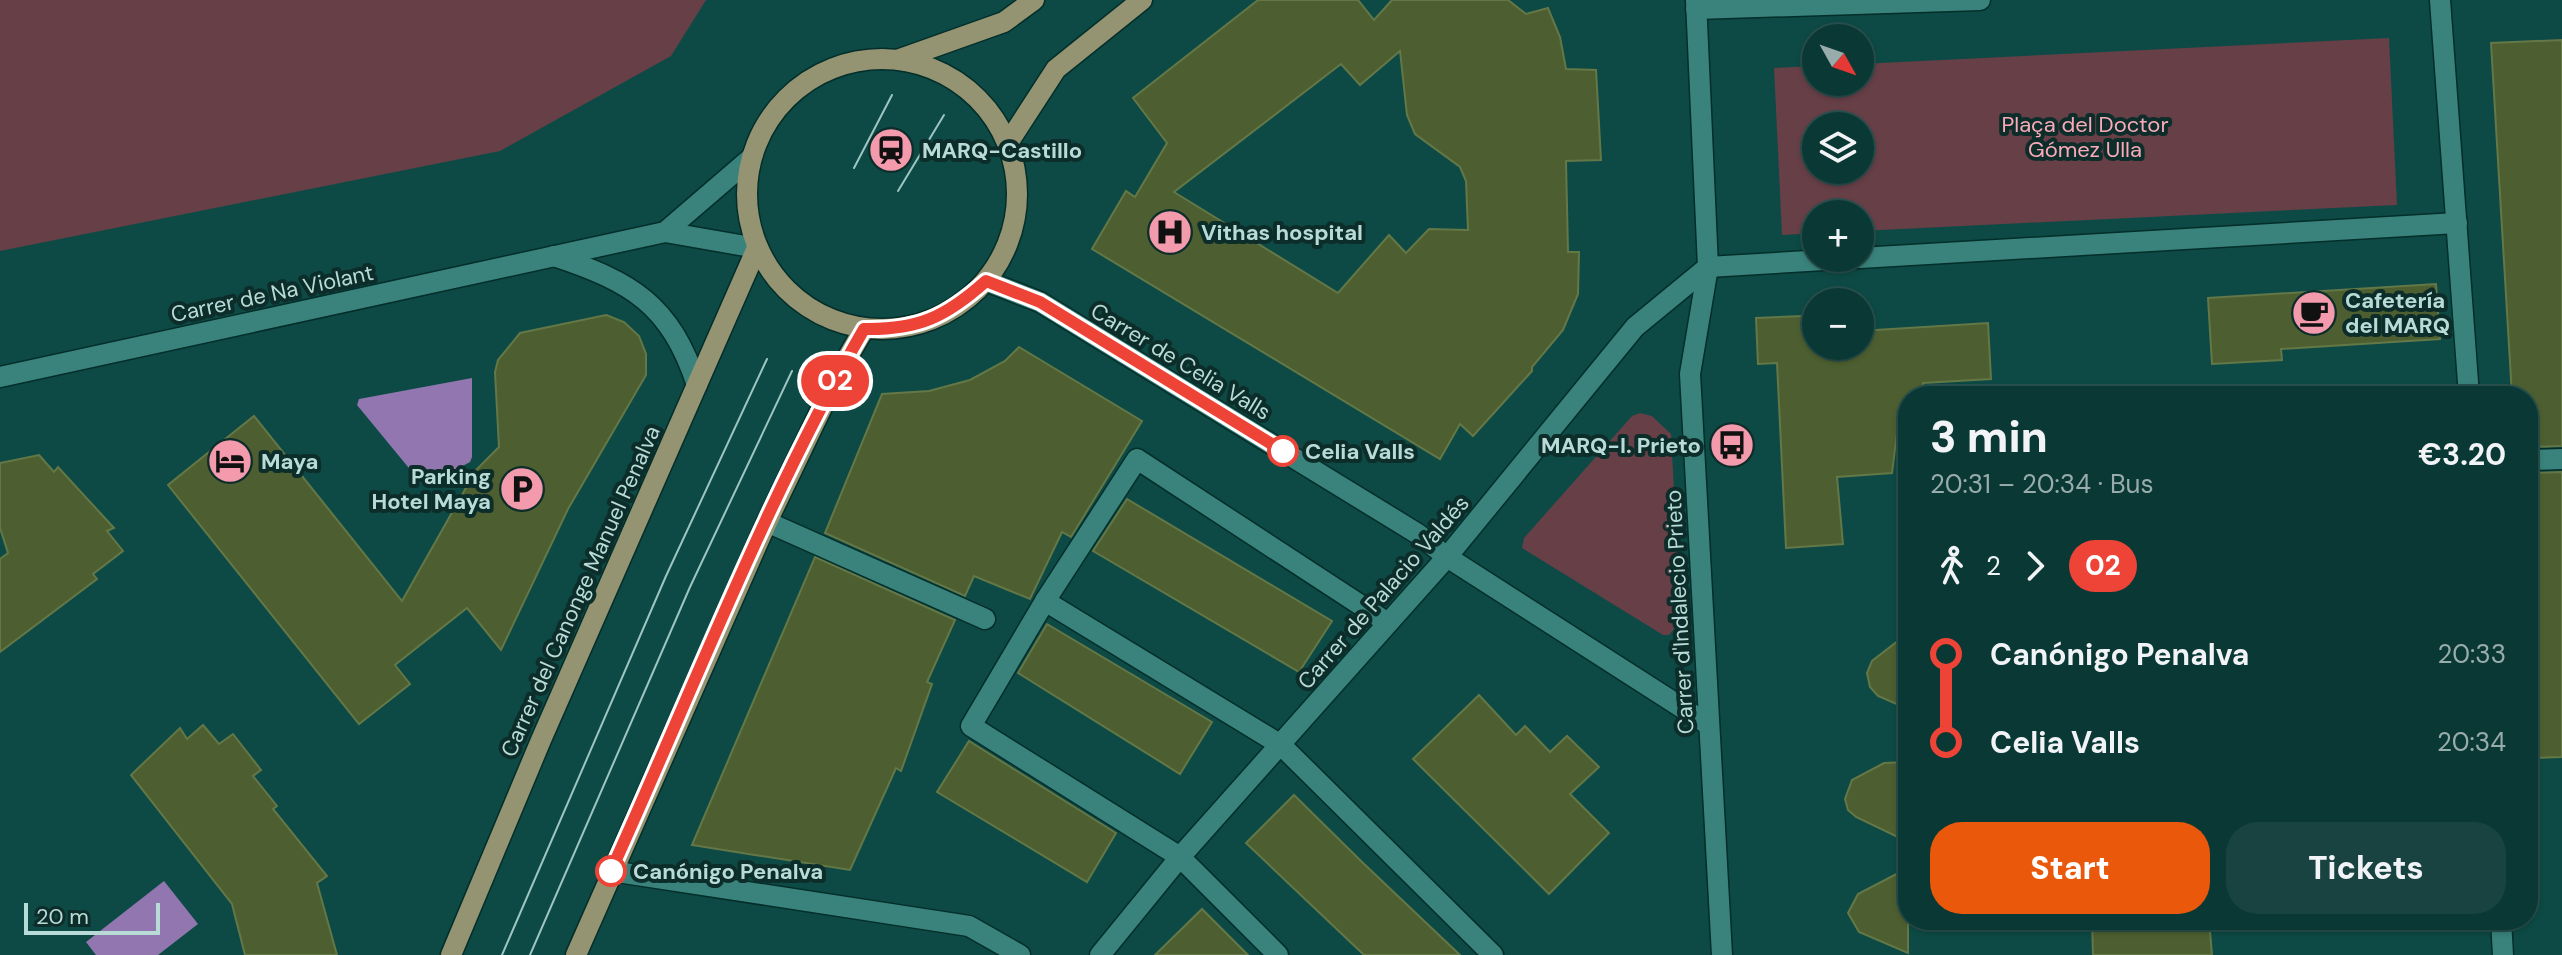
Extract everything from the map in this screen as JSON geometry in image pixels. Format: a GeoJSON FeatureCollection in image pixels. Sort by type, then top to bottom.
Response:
{"type":"FeatureCollection","features":[{"type":"Feature","properties":{"kind":"main road"},"geometry":{"type":"LineString","coordinates":[[900,59],[1004,22],[1034,0]]}},
{"type":"Feature","properties":{"kind":"main road"},"geometry":{"type":"LineString","coordinates":[[1008,143],[1056,69],[1142,0]]}},
{"type":"Feature","properties":{"kind":"main road"},"geometry":{"type":"LineString","coordinates":[[867,59],[900,59],[934,68],[965,86],[991,112],[1008,143],[1016,172],[1018,201],[1002,257],[986,281],[960,304],[931,320],[898,329],[864,329],[819,315],[782,287],[757,248],[748,219],[746,188],[751,158],[763,128],[776,110],[807,81],[836,66],[867,59]]}},
{"type":"Feature","properties":{"kind":"main road","name":"Carrer del Canonge Manuel Penalva"},"geometry":{"type":"LineString","coordinates":[[451,955],[541,740],[757,248]]}},
{"type":"Feature","properties":{"kind":"main road"},"geometry":{"type":"LineString","coordinates":[[576,955],[767,522],[838,374],[864,329]]}},
{"type":"Feature","properties":{"kind":"street"},"geometry":{"type":"LineString","coordinates":[[1802,261],[1708,267],[1692,3],[1980,0]]}},
{"type":"Feature","properties":{"kind":"street"},"geometry":{"type":"LineString","coordinates":[[2440,0],[2468,386]]}},
{"type":"Feature","properties":{"kind":"street","name":"Carrer de Na Violant"},"geometry":{"type":"LineString","coordinates":[[665,232],[751,158]]}},
{"type":"Feature","properties":{"kind":"street"},"geometry":{"type":"LineString","coordinates":[[1874,257],[2457,223]]}},
{"type":"Feature","properties":{"kind":"street","name":"Carrer de Na Violant"},"geometry":{"type":"LineString","coordinates":[[0,377],[665,232],[757,248]]}},
{"type":"Feature","properties":{"kind":"street"},"geometry":{"type":"LineString","coordinates":[[554,256],[633,287],[672,330],[686,353],[697,385]]}},
{"type":"Feature","properties":{"kind":"street","name":"Carrer de Palacio Valdés"},"geometry":{"type":"LineString","coordinates":[[1100,955],[1180,857],[1447,557],[1635,327],[1708,267]]}},
{"type":"Feature","properties":{"kind":"street","name":"Carrer d'Indalecio Prieto"},"geometry":{"type":"LineString","coordinates":[[1708,267],[1690,374],[1722,955]]}},
{"type":"Feature","properties":{"kind":"street","name":"Carrer de Celia Valls"},"geometry":{"type":"LineString","coordinates":[[986,281],[1040,302],[1418,534],[1447,557],[1709,725]]}},
{"type":"Feature","properties":{"kind":"street"},"geometry":{"type":"LineString","coordinates":[[1278,955],[1180,857],[971,726],[1045,601],[1137,459],[1388,623]]}},
{"type":"Feature","properties":{"kind":"street"},"geometry":{"type":"LineString","coordinates":[[2538,460],[2562,459]]}},
{"type":"Feature","properties":{"kind":"street"},"geometry":{"type":"LineString","coordinates":[[767,522],[985,619]]}},
{"type":"Feature","properties":{"kind":"street"},"geometry":{"type":"LineString","coordinates":[[1045,601],[1281,745],[1493,955]]}},
{"type":"Feature","properties":{"kind":"street"},"geometry":{"type":"LineString","coordinates":[[611,871],[969,926],[1020,955]]}},
{"type":"Feature","properties":{"kind":"street"},"geometry":{"type":"LineString","coordinates":[[2502,930],[2503,955]]}},
{"type":"Feature","properties":{"kind":"green space"},"geometry":{"type":"Polygon","coordinates":[[[0,0],[706,0],[671,56],[500,151],[0,251],[0,0]]]}},
{"type":"Feature","properties":{"kind":"green space","name":"Plaça del Doctor Gómez Ulla"},"geometry":{"type":"Polygon","coordinates":[[[2389,38],[2397,205],[1874,230],[1874,200],[1802,200],[1802,234],[1782,235],[1774,68],[1802,67],[1802,96],[1874,96],[1874,63],[2389,38]]]}},
{"type":"Feature","properties":{"kind":"green space"},"geometry":{"type":"Polygon","coordinates":[[[1640,413],[1652,416],[1671,434],[1681,621],[1669,635],[1663,635],[1522,548],[1524,538],[1632,416],[1640,413]]]}},
{"type":"Feature","properties":{"kind":"shaded area"},"geometry":{"type":"Polygon","coordinates":[[[472,378],[470,462],[429,484],[422,484],[357,405],[359,399],[472,378]]]}},
{"type":"Feature","properties":{"kind":"shaded area"},"geometry":{"type":"Polygon","coordinates":[[[164,881],[198,924],[158,955],[96,955],[86,942],[164,881]]]}},
{"type":"Feature","properties":{"kind":"building","name":"Vithas hospital"},"geometry":{"type":"Polygon","coordinates":[[[1258,0],[1358,0],[1374,20],[1392,0],[1508,0],[1526,14],[1548,8],[1560,37],[1566,69],[1596,70],[1601,160],[1566,161],[1568,252],[1579,252],[1578,294],[1563,330],[1532,367],[1532,371],[1473,436],[1460,424],[1440,459],[1092,249],[1126,191],[1135,197],[1167,143],[1133,98],[1258,0]],[[1400,51],[1360,85],[1341,64],[1174,192],[1338,293],[1389,235],[1406,253],[1429,229],[1468,230],[1466,181],[1460,167],[1415,134],[1407,115],[1400,51]]]}},
{"type":"Feature","properties":{"kind":"building"},"geometry":{"type":"Polygon","coordinates":[[[2562,40],[2562,446],[2538,447],[2538,386],[2511,386],[2491,43],[2562,40]]]}},
{"type":"Feature","properties":{"kind":"building","name":"Cafetería del MARQ"},"geometry":{"type":"Polygon","coordinates":[[[2436,284],[2440,339],[2281,349],[2282,360],[2212,364],[2208,298],[2436,284]]]}},
{"type":"Feature","properties":{"kind":"building"},"geometry":{"type":"Polygon","coordinates":[[[606,315],[624,322],[639,336],[646,354],[646,375],[568,509],[501,650],[467,608],[395,665],[410,684],[359,724],[168,485],[254,416],[402,601],[476,470],[499,447],[495,372],[498,360],[520,333],[606,315]]]}},
{"type":"Feature","properties":{"kind":"building"},"geometry":{"type":"Polygon","coordinates":[[[1802,316],[1802,360],[1874,360],[1874,330],[1988,323],[1991,379],[1898,386],[1898,434],[1892,473],[1837,477],[1843,544],[1786,548],[1777,363],[1758,364],[1756,318],[1802,316]]]}},
{"type":"Feature","properties":{"kind":"building"},"geometry":{"type":"Polygon","coordinates":[[[1019,347],[1142,421],[1071,537],[1062,532],[1030,599],[974,576],[965,596],[825,533],[882,394],[929,391],[970,380],[1005,361],[1019,347]]]}},
{"type":"Feature","properties":{"kind":"building"},"geometry":{"type":"Polygon","coordinates":[[[39,455],[54,472],[58,467],[114,528],[107,531],[123,551],[93,574],[97,579],[0,652],[0,559],[8,553],[0,528],[0,463],[39,455]]]}},
{"type":"Feature","properties":{"kind":"building"},"geometry":{"type":"Polygon","coordinates":[[[2562,472],[2562,757],[2538,758],[2538,473],[2562,472]]]}},
{"type":"Feature","properties":{"kind":"building"},"geometry":{"type":"Polygon","coordinates":[[[1127,499],[1332,621],[1299,672],[1093,551],[1127,499]]]}},
{"type":"Feature","properties":{"kind":"building"},"geometry":{"type":"Polygon","coordinates":[[[815,557],[955,620],[927,682],[932,684],[901,771],[896,768],[850,870],[692,845],[815,557]]]}},
{"type":"Feature","properties":{"kind":"building"},"geometry":{"type":"Polygon","coordinates":[[[1047,624],[1212,722],[1180,774],[1018,673],[1047,624]]]}},
{"type":"Feature","properties":{"kind":"building"},"geometry":{"type":"Polygon","coordinates":[[[1898,641],[1898,705],[1878,696],[1870,687],[1867,673],[1872,661],[1898,641]]]}},
{"type":"Feature","properties":{"kind":"building"},"geometry":{"type":"Polygon","coordinates":[[[1479,695],[1516,735],[1525,726],[1550,752],[1567,736],[1599,767],[1570,794],[1609,833],[1549,894],[1413,759],[1479,695]]]}},
{"type":"Feature","properties":{"kind":"building"},"geometry":{"type":"Polygon","coordinates":[[[203,725],[219,744],[233,734],[261,770],[253,776],[277,806],[273,809],[327,876],[317,883],[337,955],[245,955],[232,904],[131,775],[180,728],[187,739],[203,725]]]}},
{"type":"Feature","properties":{"kind":"building"},"geometry":{"type":"Polygon","coordinates":[[[969,741],[1116,833],[1087,882],[937,792],[969,741]]]}},
{"type":"Feature","properties":{"kind":"building"},"geometry":{"type":"Polygon","coordinates":[[[1898,762],[1898,837],[1856,817],[1848,810],[1845,799],[1852,780],[1884,763],[1898,762]]]}},
{"type":"Feature","properties":{"kind":"building"},"geometry":{"type":"Polygon","coordinates":[[[1294,795],[1460,955],[1364,955],[1246,843],[1294,795]]]}},
{"type":"Feature","properties":{"kind":"building"},"geometry":{"type":"Polygon","coordinates":[[[1898,873],[1898,930],[1908,930],[1908,953],[1859,932],[1848,913],[1858,894],[1898,873]]]}},
{"type":"Feature","properties":{"kind":"building"},"geometry":{"type":"Polygon","coordinates":[[[1202,909],[1248,955],[1155,955],[1202,909]]]}},
{"type":"Feature","properties":{"kind":"building"},"geometry":{"type":"Polygon","coordinates":[[[2092,930],[2210,930],[2212,955],[2093,955],[2092,930]]]}},
{"type":"Feature","properties":{"kind":"tram line"},"geometry":{"type":"LineString","coordinates":[[854,168],[892,95]]}},
{"type":"Feature","properties":{"kind":"tram line"},"geometry":{"type":"LineString","coordinates":[[898,191],[944,115]]}},
{"type":"Feature","properties":{"kind":"tram line"},"geometry":{"type":"LineString","coordinates":[[502,955],[666,576],[767,359]]}},
{"type":"Feature","properties":{"kind":"tram line"},"geometry":{"type":"LineString","coordinates":[[530,955],[690,587],[792,371]]}},
{"type":"Feature","properties":{"kind":"bus line","name":"02"},"geometry":{"type":"LineString","coordinates":[[611,871],[767,522],[838,374],[864,329],[898,329],[931,320],[960,304],[986,281],[1040,302],[1283,451]]}},
{"type":"Feature","properties":{"kind":"place","name":"MARQ-Castillo"},"geometry":{"type":"Point","coordinates":[891,150]}},
{"type":"Feature","properties":{"kind":"place","name":"Vithas hospital"},"geometry":{"type":"Point","coordinates":[1170,232]}},
{"type":"Feature","properties":{"kind":"place","name":"Cafetería del MARQ"},"geometry":{"type":"Point","coordinates":[2314,313]}},
{"type":"Feature","properties":{"kind":"place","name":"MARQ-I. Prieto"},"geometry":{"type":"Point","coordinates":[1732,445]}},
{"type":"Feature","properties":{"kind":"place","name":"Celia Valls"},"geometry":{"type":"Point","coordinates":[1283,451]}},
{"type":"Feature","properties":{"kind":"place","name":"Maya"},"geometry":{"type":"Point","coordinates":[230,461]}},
{"type":"Feature","properties":{"kind":"place","name":"Parking Hotel Maya"},"geometry":{"type":"Point","coordinates":[522,489]}},
{"type":"Feature","properties":{"kind":"place","name":"Canónigo Penalva"},"geometry":{"type":"Point","coordinates":[611,871]}}]}
